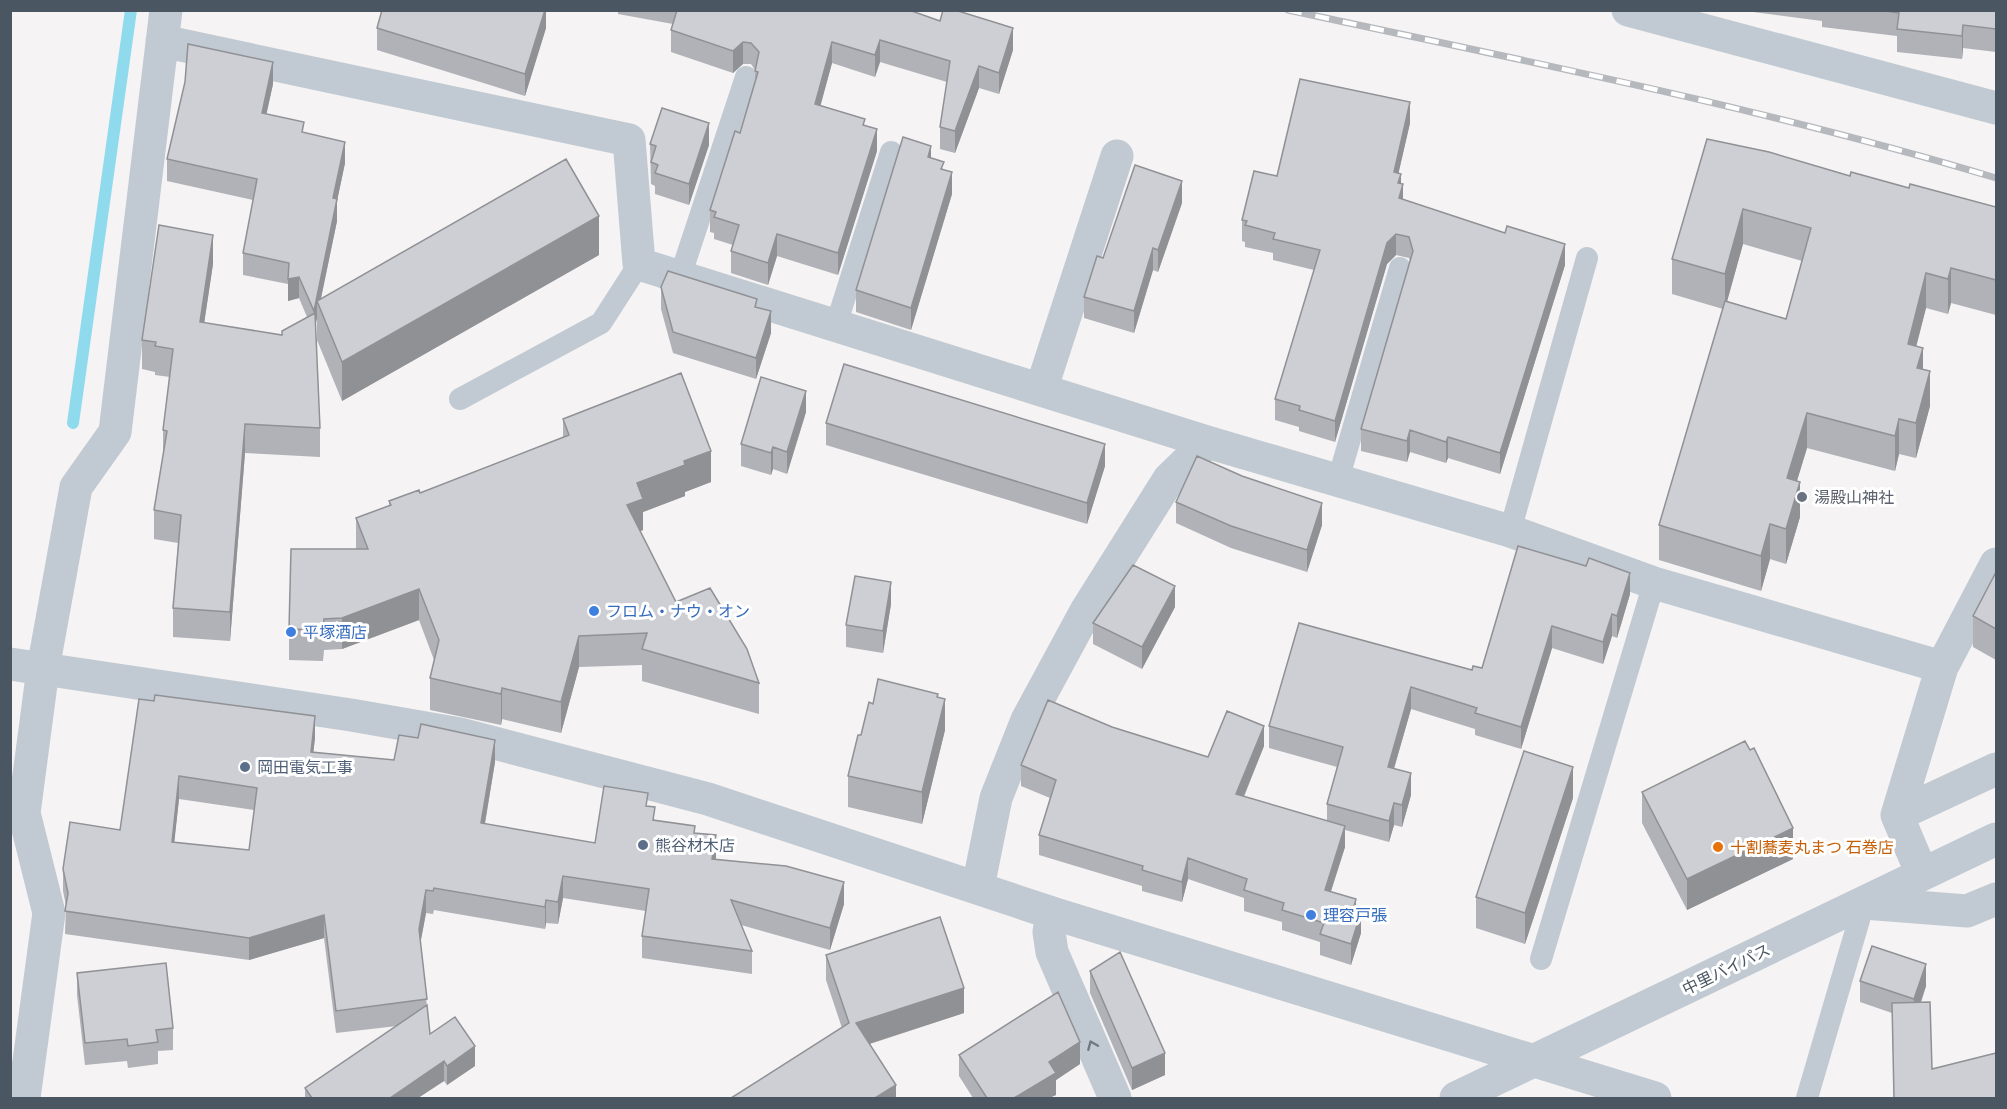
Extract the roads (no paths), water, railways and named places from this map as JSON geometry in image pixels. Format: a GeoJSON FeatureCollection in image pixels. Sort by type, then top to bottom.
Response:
{"type":"FeatureCollection","features":[{"type":"Feature","properties":{"kind":"street"},"geometry":{"type":"LineString","coordinates":[[1628,10],[1996,108]]}},
{"type":"Feature","properties":{"kind":"street"},"geometry":{"type":"LineString","coordinates":[[24,1098],[48,913],[24,813],[43,669],[76,487],[115,432],[164,26],[629,140],[639,264],[1207,442],[1510,531],[1654,583],[1942,667]]}},
{"type":"Feature","properties":{"kind":"street"},"geometry":{"type":"LineString","coordinates":[[1041,390],[1117,156]]}},
{"type":"Feature","properties":{"kind":"street"},"geometry":{"type":"LineString","coordinates":[[978,887],[996,798],[1027,720],[1086,611],[1169,478],[1207,442]]}},
{"type":"Feature","properties":{"kind":"street"},"geometry":{"type":"LineString","coordinates":[[1922,874],[1897,815],[1942,667],[1996,564]]}},
{"type":"Feature","properties":{"kind":"street"},"geometry":{"type":"LineString","coordinates":[[10,664],[351,715],[460,734],[708,799],[1052,913],[1655,1098]]}},
{"type":"Feature","properties":{"kind":"street"},"geometry":{"type":"LineString","coordinates":[[1897,815],[1996,769]]}},
{"type":"Feature","properties":{"kind":"street","name":"中里バイパス"},"geometry":{"type":"LineString","coordinates":[[1456,1098],[1990,842]]}},
{"type":"Feature","properties":{"kind":"street"},"geometry":{"type":"LineString","coordinates":[[1864,903],[1967,911],[1996,899]]}},
{"type":"Feature","properties":{"kind":"street"},"geometry":{"type":"LineString","coordinates":[[1052,913],[1049,932],[1052,952],[1115,1098]]}},
{"type":"Feature","properties":{"kind":"lane"},"geometry":{"type":"LineString","coordinates":[[680,277],[746,77]]}},
{"type":"Feature","properties":{"kind":"lane"},"geometry":{"type":"LineString","coordinates":[[836,326],[891,152]]}},
{"type":"Feature","properties":{"kind":"lane"},"geometry":{"type":"LineString","coordinates":[[1510,531],[1587,258]]}},
{"type":"Feature","properties":{"kind":"lane"},"geometry":{"type":"LineString","coordinates":[[459,399],[601,323],[639,264]]}},
{"type":"Feature","properties":{"kind":"lane"},"geometry":{"type":"LineString","coordinates":[[1338,480],[1401,268]]}},
{"type":"Feature","properties":{"kind":"lane"},"geometry":{"type":"LineString","coordinates":[[1541,959],[1654,583]]}},
{"type":"Feature","properties":{"kind":"lane"},"geometry":{"type":"LineString","coordinates":[[1807,1098],[1864,903]]}},
{"type":"Feature","properties":{"kind":"waterway"},"geometry":{"type":"LineString","coordinates":[[73,423],[131,10]]}},
{"type":"Feature","properties":{"kind":"railway"},"geometry":{"type":"LineString","coordinates":[[1288,10],[1733,108],[1821,129],[1996,178]]}},
{"type":"Feature","properties":{"kind":"place","name":"湯殿山神社"},"geometry":{"type":"Point","coordinates":[1802,497]}},
{"type":"Feature","properties":{"kind":"place","name":"フロム・ナウ・オン"},"geometry":{"type":"Point","coordinates":[594,611]}},
{"type":"Feature","properties":{"kind":"place","name":"平塚酒店"},"geometry":{"type":"Point","coordinates":[291,632]}},
{"type":"Feature","properties":{"kind":"place","name":"岡田電気工事"},"geometry":{"type":"Point","coordinates":[245,767]}},
{"type":"Feature","properties":{"kind":"place","name":"熊谷材木店"},"geometry":{"type":"Point","coordinates":[643,845]}},
{"type":"Feature","properties":{"kind":"place","name":"十割蕎麦丸まつ 石巻店"},"geometry":{"type":"Point","coordinates":[1718,847]}},
{"type":"Feature","properties":{"kind":"place","name":"理容戸張"},"geometry":{"type":"Point","coordinates":[1311,915]}}]}
